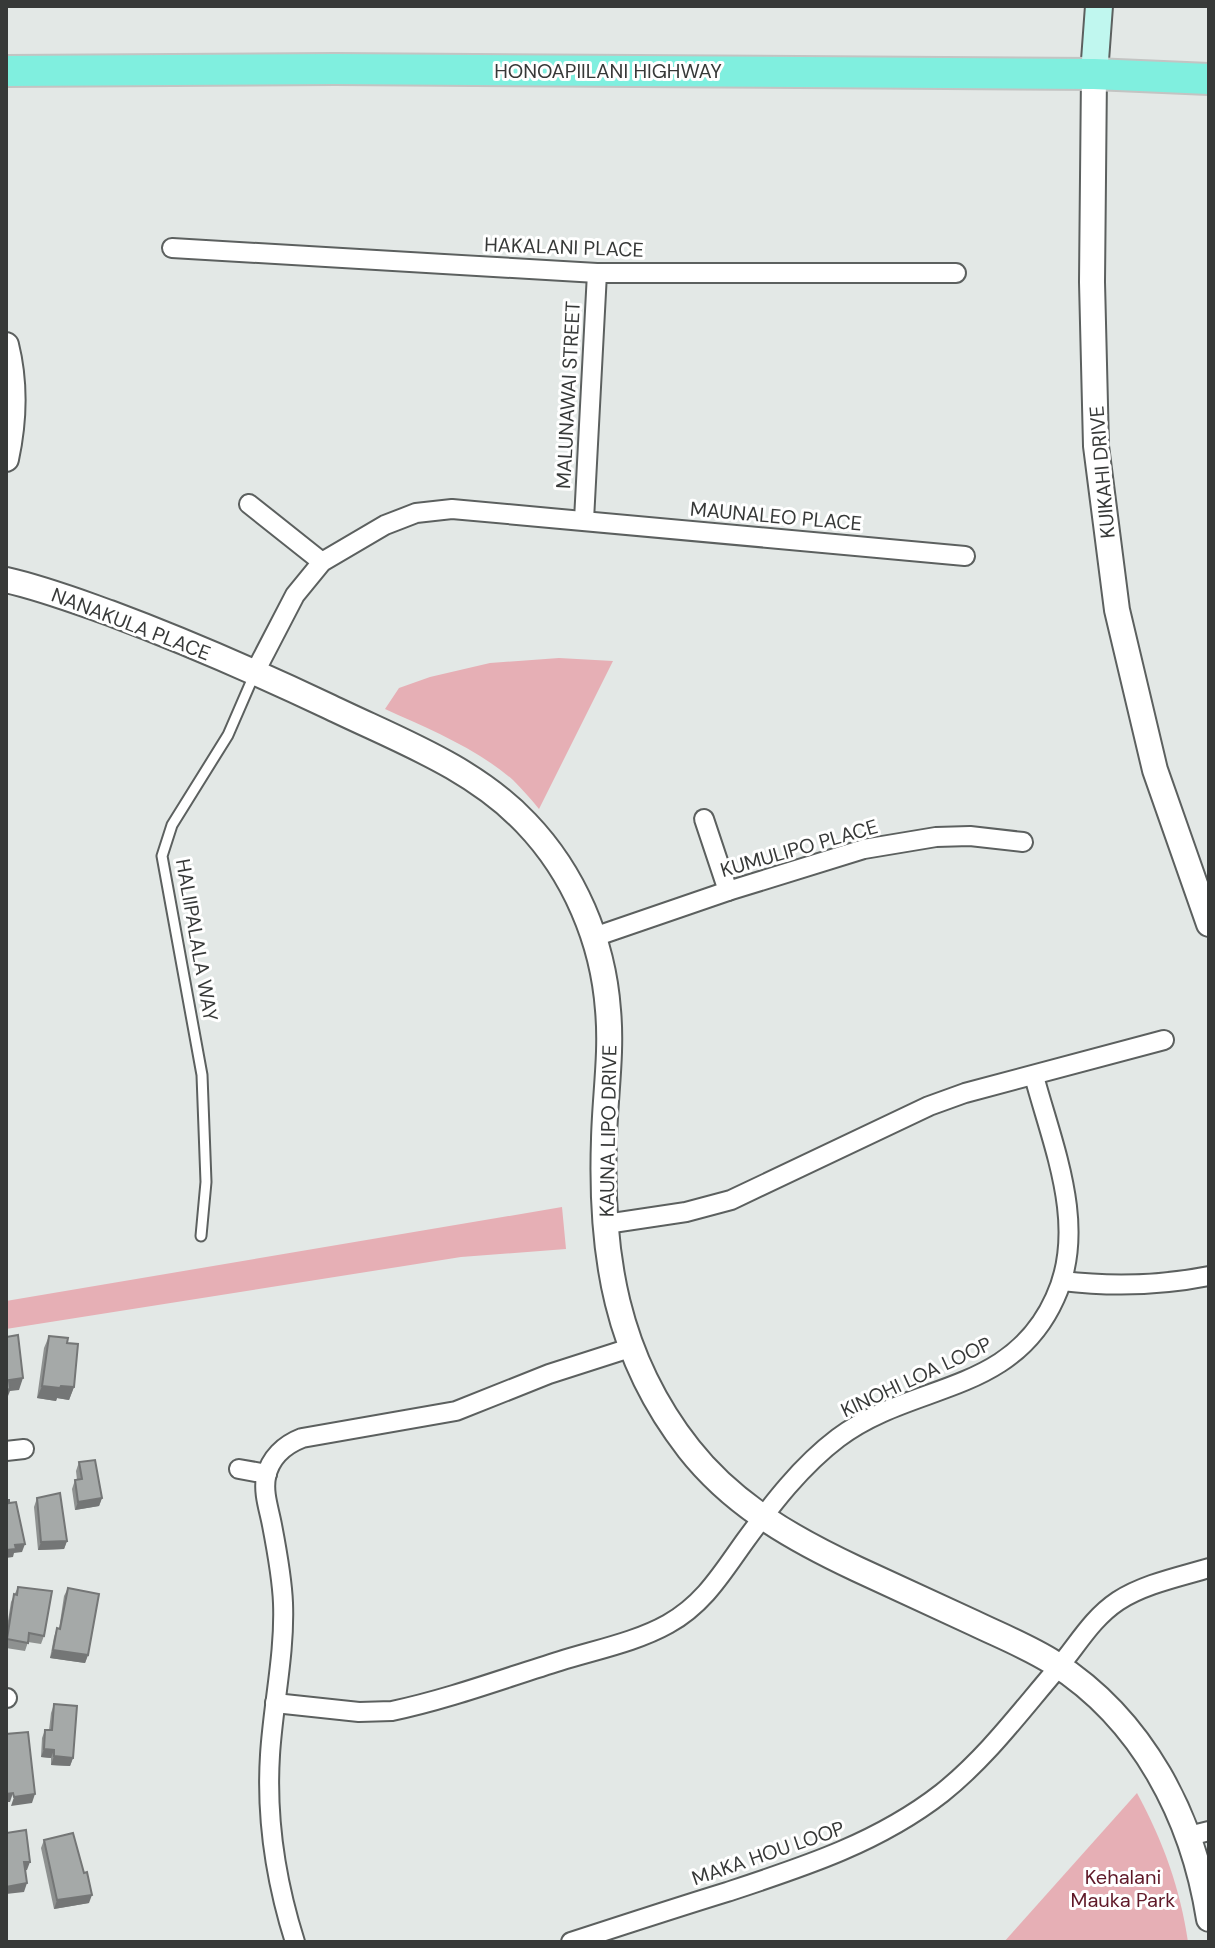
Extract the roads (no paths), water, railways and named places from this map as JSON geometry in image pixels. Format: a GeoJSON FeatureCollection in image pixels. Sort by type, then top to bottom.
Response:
{"type":"FeatureCollection","features":[{"type":"Feature","properties":{"kind":"main road","name":"KUIKAHI DRIVE"},"geometry":{"type":"LineString","coordinates":[[1094,74],[1099,6]]}},
{"type":"Feature","properties":{"kind":"main road","name":"HONOAPIILANI HIGHWAY"},"geometry":{"type":"LineString","coordinates":[[6,71],[350,69],[1094,74],[1209,79]]}},
{"type":"Feature","properties":{"kind":"street","name":"KUIKAHI DRIVE"},"geometry":{"type":"LineString","coordinates":[[1094,74],[1092,282],[1096,446],[1117,610],[1155,770],[1209,924]]}},
{"type":"Feature","properties":{"kind":"street","name":"HAKALANI PLACE"},"geometry":{"type":"LineString","coordinates":[[172,248],[597,273],[956,273]]}},
{"type":"Feature","properties":{"kind":"street","name":"MALUNAWAI STREET"},"geometry":{"type":"LineString","coordinates":[[584,520],[597,273]]}},
{"type":"Feature","properties":{"kind":"street"},"geometry":{"type":"LineString","coordinates":[[6,345],[12,414],[6,459]]}},
{"type":"Feature","properties":{"kind":"street"},"geometry":{"type":"LineString","coordinates":[[249,504],[322,562],[295,595],[255,672]]}},
{"type":"Feature","properties":{"kind":"street","name":"MAUNALEO PLACE"},"geometry":{"type":"LineString","coordinates":[[322,562],[385,525],[416,513],[452,509],[965,556]]}},
{"type":"Feature","properties":{"kind":"street","name":"NANAKULA PLACE"},"geometry":{"type":"LineString","coordinates":[[6,580],[143,625],[255,672]]}},
{"type":"Feature","properties":{"kind":"street","name":"KAUNA LIPO DRIVE"},"geometry":{"type":"LineString","coordinates":[[255,672],[472,778],[526,823],[568,879],[594,937],[609,1013],[603,1139],[612,1281],[623,1331],[639,1371],[663,1413],[691,1452],[723,1486],[799,1542],[1015,1641],[1059,1666],[1108,1707],[1133,1736],[1199,1833],[1209,1919]]}},
{"type":"Feature","properties":{"kind":"street"},"geometry":{"type":"LineString","coordinates":[[704,819],[728,891]]}},
{"type":"Feature","properties":{"kind":"street","name":"KUMULIPO PLACE"},"geometry":{"type":"LineString","coordinates":[[594,937],[841,855],[913,840],[970,836],[1023,842]]}},
{"type":"Feature","properties":{"kind":"street"},"geometry":{"type":"LineString","coordinates":[[606,1224],[686,1212],[731,1200],[929,1106],[1164,1040]]}},
{"type":"Feature","properties":{"kind":"street","name":"KINOHI LOA LOOP"},"geometry":{"type":"LineString","coordinates":[[275,1703],[359,1712],[392,1711],[648,1633],[678,1618],[705,1596],[777,1498],[841,1436],[877,1416],[979,1376],[1011,1356],[1047,1315],[1062,1281],[1069,1244],[1068,1208],[1034,1076]]}},
{"type":"Feature","properties":{"kind":"street"},"geometry":{"type":"LineString","coordinates":[[1062,1281],[1105,1286],[1146,1286],[1209,1276]]}},
{"type":"Feature","properties":{"kind":"street"},"geometry":{"type":"LineString","coordinates":[[295,1942],[275,1864],[270,1810],[270,1756],[283,1606],[265,1491],[267,1474],[278,1454],[302,1438],[456,1411],[549,1374],[630,1348]]}},
{"type":"Feature","properties":{"kind":"street"},"geometry":{"type":"LineString","coordinates":[[239,1469],[267,1474]]}},
{"type":"Feature","properties":{"kind":"street","name":"MAKA HOU LOOP"},"geometry":{"type":"LineString","coordinates":[[571,1942],[811,1865],[856,1846],[900,1822],[978,1762],[1090,1626],[1120,1600],[1145,1588],[1209,1568]]}},
{"type":"Feature","properties":{"kind":"lane","name":"HALIIPALALA WAY"},"geometry":{"type":"LineString","coordinates":[[201,1236],[206,1182],[202,1075],[162,856],[172,825],[228,735],[255,672]]}},
{"type":"Feature","properties":{"kind":"park label","name":"Kehalani Mauka Park"},"geometry":{"type":"Point","coordinates":[1123,1888]}}]}
